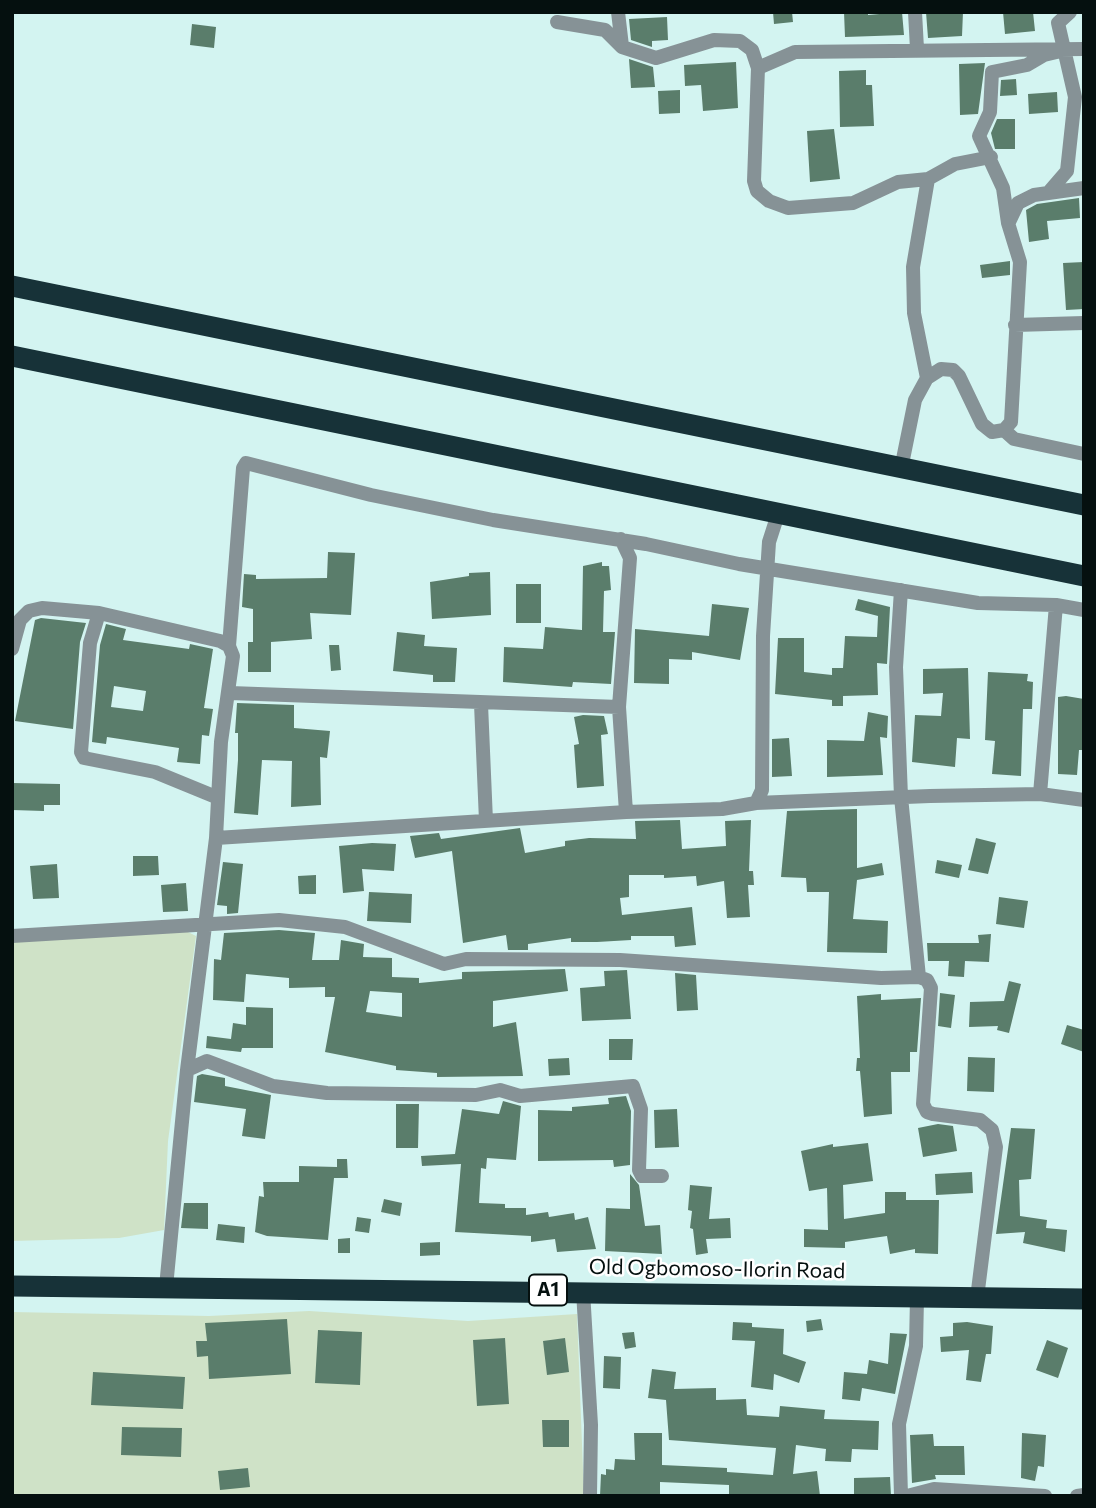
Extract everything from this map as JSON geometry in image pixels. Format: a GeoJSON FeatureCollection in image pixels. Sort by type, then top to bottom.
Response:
{"type":"FeatureCollection","features":[{"type":"Feature","properties":{"kind":"highway"},"geometry":{"type":"LineString","coordinates":[[12,286],[1084,505]]}},
{"type":"Feature","properties":{"kind":"highway"},"geometry":{"type":"LineString","coordinates":[[12,356],[1084,576]]}},
{"type":"Feature","properties":{"kind":"highway","name":"Old Ogbomoso-Ilorin Road"},"geometry":{"type":"LineString","coordinates":[[12,1286],[1084,1299]]}},
{"type":"Feature","properties":{"kind":"street"},"geometry":{"type":"LineString","coordinates":[[618,12],[622,47]]}},
{"type":"Feature","properties":{"kind":"street"},"geometry":{"type":"LineString","coordinates":[[915,12],[917,49]]}},
{"type":"Feature","properties":{"kind":"street"},"geometry":{"type":"LineString","coordinates":[[1048,193],[1067,171],[1075,97],[1058,23],[1070,12]]}},
{"type":"Feature","properties":{"kind":"street"},"geometry":{"type":"LineString","coordinates":[[557,22],[605,30],[622,47],[656,58],[714,40],[740,41],[752,50],[758,68],[754,181],[757,191],[769,201],[788,208],[853,203],[898,182],[929,178],[955,164],[991,157]]}},
{"type":"Feature","properties":{"kind":"street"},"geometry":{"type":"LineString","coordinates":[[758,68],[795,52],[1084,49]]}},
{"type":"Feature","properties":{"kind":"street"},"geometry":{"type":"LineString","coordinates":[[901,469],[915,400],[927,378],[941,369],[953,370],[959,376],[982,424],[992,432],[1004,430],[1011,422],[1020,262],[1003,188],[979,136],[990,112],[992,72],[1027,65],[1044,55],[1065,50]]}},
{"type":"Feature","properties":{"kind":"street"},"geometry":{"type":"LineString","coordinates":[[927,378],[914,313],[913,267],[929,178]]}},
{"type":"Feature","properties":{"kind":"street"},"geometry":{"type":"LineString","coordinates":[[1009,223],[1017,203],[1048,193],[1084,188]]}},
{"type":"Feature","properties":{"kind":"street"},"geometry":{"type":"LineString","coordinates":[[1015,325],[1084,323]]}},
{"type":"Feature","properties":{"kind":"street"},"geometry":{"type":"LineString","coordinates":[[1004,430],[1014,439],[1084,454]]}},
{"type":"Feature","properties":{"kind":"street"},"geometry":{"type":"LineString","coordinates":[[166,1287],[187,1070],[216,838],[216,797],[234,667],[229,646],[243,468],[246,463],[371,495],[493,520],[646,544],[739,564],[978,603],[1056,606],[1084,610]]}},
{"type":"Feature","properties":{"kind":"street"},"geometry":{"type":"LineString","coordinates":[[756,803],[762,790],[763,636],[769,542],[778,514]]}},
{"type":"Feature","properties":{"kind":"street"},"geometry":{"type":"LineString","coordinates":[[621,540],[630,558],[619,708],[626,812]]}},
{"type":"Feature","properties":{"kind":"street"},"geometry":{"type":"LineString","coordinates":[[630,558],[646,544]]}},
{"type":"Feature","properties":{"kind":"street"},"geometry":{"type":"LineString","coordinates":[[901,590],[896,667],[901,797],[919,977]]}},
{"type":"Feature","properties":{"kind":"street"},"geometry":{"type":"LineString","coordinates":[[1040,794],[1056,606]]}},
{"type":"Feature","properties":{"kind":"street"},"geometry":{"type":"LineString","coordinates":[[12,649],[19,620],[29,611],[42,608],[99,613],[220,640],[229,646]]}},
{"type":"Feature","properties":{"kind":"street"},"geometry":{"type":"LineString","coordinates":[[99,613],[90,643],[81,752],[84,758],[155,772],[216,797]]}},
{"type":"Feature","properties":{"kind":"street"},"geometry":{"type":"LineString","coordinates":[[230,693],[619,708]]}},
{"type":"Feature","properties":{"kind":"street"},"geometry":{"type":"LineString","coordinates":[[481,704],[486,821]]}},
{"type":"Feature","properties":{"kind":"street"},"geometry":{"type":"LineString","coordinates":[[216,838],[626,812],[722,809],[756,803],[1040,794],[1084,800]]}},
{"type":"Feature","properties":{"kind":"street"},"geometry":{"type":"LineString","coordinates":[[12,936],[279,920],[345,927],[444,964],[466,959],[620,960],[881,978],[919,977],[927,980],[931,988],[923,1104],[927,1112],[933,1114],[980,1120],[992,1130],[996,1147],[977,1298]]}},
{"type":"Feature","properties":{"kind":"street"},"geometry":{"type":"LineString","coordinates":[[187,1070],[207,1061],[273,1086],[327,1093],[476,1095],[500,1090],[520,1096],[634,1086],[641,1109],[639,1170],[642,1176],[662,1175]]}},
{"type":"Feature","properties":{"kind":"street"},"geometry":{"type":"LineString","coordinates":[[583,1291],[591,1426],[590,1496]]}},
{"type":"Feature","properties":{"kind":"street"},"geometry":{"type":"LineString","coordinates":[[901,1496],[899,1424],[916,1346],[917,1298]]}},
{"type":"Feature","properties":{"kind":"street"},"geometry":{"type":"LineString","coordinates":[[907,1496],[934,1489],[1045,1496]]}},
{"type":"Feature","properties":{"kind":"street"},"geometry":{"type":"LineString","coordinates":[[1077,1496],[1084,1495]]}},
{"type":"Feature","properties":{"kind":"green space"},"geometry":{"type":"Polygon","coordinates":[[[186,931],[196,936],[168,1141],[164,1230],[119,1238],[12,1241],[12,941],[186,931]]]}},
{"type":"Feature","properties":{"kind":"green space"},"geometry":{"type":"Polygon","coordinates":[[[309,1311],[468,1321],[577,1314],[584,1496],[12,1496],[12,1312],[209,1316],[309,1311]]]}},
{"type":"Feature","properties":{"kind":"building"},"geometry":{"type":"Polygon","coordinates":[[[773,12],[792,12],[793,22],[774,24],[773,12]]]}},
{"type":"Feature","properties":{"kind":"building"},"geometry":{"type":"Polygon","coordinates":[[[844,12],[868,12],[868,15],[902,12],[904,35],[845,37],[844,12]]]}},
{"type":"Feature","properties":{"kind":"building"},"geometry":{"type":"Polygon","coordinates":[[[926,12],[963,12],[962,36],[928,38],[926,12]]]}},
{"type":"Feature","properties":{"kind":"building"},"geometry":{"type":"Polygon","coordinates":[[[1003,12],[1033,12],[1035,31],[1005,34],[1003,12]]]}},
{"type":"Feature","properties":{"kind":"building"},"geometry":{"type":"Polygon","coordinates":[[[667,17],[668,40],[652,41],[652,47],[631,40],[629,19],[667,17]]]}},
{"type":"Feature","properties":{"kind":"building"},"geometry":{"type":"Polygon","coordinates":[[[192,24],[216,27],[214,48],[190,45],[192,24]]]}},
{"type":"Feature","properties":{"kind":"building"},"geometry":{"type":"Polygon","coordinates":[[[629,59],[653,67],[655,87],[631,88],[629,59]]]}},
{"type":"Feature","properties":{"kind":"building"},"geometry":{"type":"Polygon","coordinates":[[[736,62],[738,108],[703,111],[701,85],[685,86],[684,65],[736,62]]]}},
{"type":"Feature","properties":{"kind":"building"},"geometry":{"type":"Polygon","coordinates":[[[985,63],[978,114],[960,115],[959,64],[985,63]]]}},
{"type":"Feature","properties":{"kind":"building"},"geometry":{"type":"Polygon","coordinates":[[[866,70],[866,85],[872,85],[874,126],[840,127],[839,71],[866,70]]]}},
{"type":"Feature","properties":{"kind":"building"},"geometry":{"type":"Polygon","coordinates":[[[1016,79],[1017,95],[1000,96],[1001,80],[1016,79]]]}},
{"type":"Feature","properties":{"kind":"building"},"geometry":{"type":"Polygon","coordinates":[[[680,90],[680,113],[659,114],[658,91],[680,90]]]}},
{"type":"Feature","properties":{"kind":"building"},"geometry":{"type":"Polygon","coordinates":[[[1057,92],[1058,112],[1029,114],[1028,94],[1057,92]]]}},
{"type":"Feature","properties":{"kind":"building"},"geometry":{"type":"Polygon","coordinates":[[[997,119],[1015,119],[1015,149],[995,149],[991,133],[997,119]]]}},
{"type":"Feature","properties":{"kind":"building"},"geometry":{"type":"Polygon","coordinates":[[[834,129],[840,179],[810,182],[807,131],[834,129]]]}},
{"type":"Feature","properties":{"kind":"building"},"geometry":{"type":"Polygon","coordinates":[[[1079,198],[1080,218],[1047,221],[1049,239],[1029,242],[1026,210],[1037,204],[1079,198]]]}},
{"type":"Feature","properties":{"kind":"building"},"geometry":{"type":"Polygon","coordinates":[[[1010,261],[1010,275],[982,278],[980,265],[1010,261]]]}},
{"type":"Feature","properties":{"kind":"building"},"geometry":{"type":"Polygon","coordinates":[[[1084,262],[1084,309],[1066,310],[1063,263],[1084,262]]]}},
{"type":"Feature","properties":{"kind":"building"},"geometry":{"type":"Polygon","coordinates":[[[328,552],[355,553],[351,615],[310,613],[312,639],[271,642],[271,672],[248,672],[248,642],[253,642],[253,609],[242,607],[244,574],[256,575],[256,579],[327,578],[328,552]]]}},
{"type":"Feature","properties":{"kind":"building"},"geometry":{"type":"Polygon","coordinates":[[[602,562],[602,566],[609,566],[611,590],[604,591],[603,632],[615,632],[611,684],[573,682],[572,687],[503,682],[504,647],[543,649],[545,627],[582,630],[583,566],[602,562]]]}},
{"type":"Feature","properties":{"kind":"building"},"geometry":{"type":"Polygon","coordinates":[[[490,572],[491,615],[432,619],[430,582],[469,576],[469,573],[490,572]]]}},
{"type":"Feature","properties":{"kind":"building"},"geometry":{"type":"Polygon","coordinates":[[[516,584],[541,584],[541,623],[516,623],[516,584]]]}},
{"type":"Feature","properties":{"kind":"building"},"geometry":{"type":"Polygon","coordinates":[[[858,599],[890,607],[887,664],[877,663],[878,695],[843,696],[843,706],[832,706],[832,700],[775,694],[778,638],[804,638],[804,672],[832,675],[832,668],[843,668],[845,636],[877,637],[878,616],[855,610],[858,599]]]}},
{"type":"Feature","properties":{"kind":"building"},"geometry":{"type":"Polygon","coordinates":[[[712,604],[749,608],[740,660],[692,652],[692,660],[669,659],[669,684],[634,683],[635,629],[709,636],[712,604]]]}},
{"type":"Feature","properties":{"kind":"building"},"geometry":{"type":"Polygon","coordinates":[[[41,618],[86,623],[80,642],[73,729],[15,721],[35,620],[41,618]]]}},
{"type":"Feature","properties":{"kind":"building"},"geometry":{"type":"Polygon","coordinates":[[[106,624],[126,629],[123,640],[189,649],[190,644],[213,649],[204,708],[213,709],[209,736],[202,735],[200,764],[177,762],[179,748],[107,737],[106,744],[92,742],[100,645],[106,624]],[[114,686],[111,707],[143,711],[146,691],[114,686]]]}},
{"type":"Feature","properties":{"kind":"building"},"geometry":{"type":"Polygon","coordinates":[[[397,632],[425,635],[424,646],[457,648],[455,682],[433,682],[433,675],[393,671],[397,632]]]}},
{"type":"Feature","properties":{"kind":"building"},"geometry":{"type":"Polygon","coordinates":[[[329,645],[339,645],[341,670],[331,671],[329,645]]]}},
{"type":"Feature","properties":{"kind":"building"},"geometry":{"type":"Polygon","coordinates":[[[968,668],[970,739],[957,738],[955,767],[912,762],[915,715],[941,716],[943,693],[923,694],[923,669],[968,668]]]}},
{"type":"Feature","properties":{"kind":"building"},"geometry":{"type":"Polygon","coordinates":[[[988,672],[1028,674],[1027,681],[1033,682],[1032,709],[1023,709],[1021,776],[992,774],[995,741],[985,740],[988,672]]]}},
{"type":"Feature","properties":{"kind":"building"},"geometry":{"type":"Polygon","coordinates":[[[1058,697],[1084,699],[1084,750],[1079,750],[1077,775],[1058,774],[1058,697]]]}},
{"type":"Feature","properties":{"kind":"building"},"geometry":{"type":"Polygon","coordinates":[[[237,703],[294,705],[294,728],[330,731],[327,758],[320,757],[321,805],[291,807],[292,761],[262,760],[258,815],[234,813],[238,760],[238,733],[235,733],[237,703]]]}},
{"type":"Feature","properties":{"kind":"building"},"geometry":{"type":"Polygon","coordinates":[[[868,712],[888,716],[887,738],[880,737],[883,775],[827,777],[827,740],[864,741],[868,712]]]}},
{"type":"Feature","properties":{"kind":"building"},"geometry":{"type":"Polygon","coordinates":[[[604,716],[608,734],[601,735],[604,786],[577,788],[574,745],[579,744],[574,717],[604,716]]]}},
{"type":"Feature","properties":{"kind":"building"},"geometry":{"type":"Polygon","coordinates":[[[789,738],[792,776],[772,777],[772,739],[789,738]]]}},
{"type":"Feature","properties":{"kind":"building"},"geometry":{"type":"Polygon","coordinates":[[[12,783],[60,784],[60,805],[44,805],[44,811],[12,810],[12,783]]]}},
{"type":"Feature","properties":{"kind":"building"},"geometry":{"type":"Polygon","coordinates":[[[857,809],[857,868],[882,863],[884,875],[857,880],[853,919],[888,921],[887,953],[827,952],[829,892],[807,892],[806,878],[781,877],[787,811],[857,809]]]}},
{"type":"Feature","properties":{"kind":"building"},"geometry":{"type":"Polygon","coordinates":[[[680,820],[682,849],[726,846],[725,821],[751,820],[749,871],[753,871],[754,885],[748,885],[750,917],[727,918],[724,881],[697,886],[696,876],[664,878],[664,875],[629,875],[629,897],[620,898],[622,915],[692,907],[696,945],[675,947],[674,936],[631,936],[631,940],[597,942],[571,942],[571,938],[528,944],[528,950],[508,950],[506,935],[463,943],[452,851],[415,858],[410,836],[439,833],[441,839],[520,828],[525,853],[565,846],[565,841],[589,838],[636,839],[635,821],[680,820]]]}},
{"type":"Feature","properties":{"kind":"building"},"geometry":{"type":"Polygon","coordinates":[[[976,838],[996,843],[988,874],[968,870],[976,838]]]}},
{"type":"Feature","properties":{"kind":"building"},"geometry":{"type":"Polygon","coordinates":[[[396,844],[394,871],[362,869],[364,891],[343,893],[339,846],[396,844]]]}},
{"type":"Feature","properties":{"kind":"building"},"geometry":{"type":"Polygon","coordinates":[[[133,856],[158,856],[159,875],[133,876],[133,856]]]}},
{"type":"Feature","properties":{"kind":"building"},"geometry":{"type":"Polygon","coordinates":[[[937,860],[962,865],[959,878],[935,873],[937,860]]]}},
{"type":"Feature","properties":{"kind":"building"},"geometry":{"type":"Polygon","coordinates":[[[223,862],[243,864],[238,913],[227,914],[227,906],[217,905],[223,862]]]}},
{"type":"Feature","properties":{"kind":"building"},"geometry":{"type":"Polygon","coordinates":[[[57,864],[59,898],[33,899],[30,866],[57,864]]]}},
{"type":"Feature","properties":{"kind":"building"},"geometry":{"type":"Polygon","coordinates":[[[316,875],[316,894],[299,894],[298,876],[316,875]]]}},
{"type":"Feature","properties":{"kind":"building"},"geometry":{"type":"Polygon","coordinates":[[[186,883],[188,911],[163,912],[161,885],[186,883]]]}},
{"type":"Feature","properties":{"kind":"building"},"geometry":{"type":"Polygon","coordinates":[[[369,892],[412,894],[411,923],[367,921],[369,892]]]}},
{"type":"Feature","properties":{"kind":"building"},"geometry":{"type":"Polygon","coordinates":[[[999,897],[1028,901],[1024,928],[996,924],[999,897]]]}},
{"type":"Feature","properties":{"kind":"building"},"geometry":{"type":"Polygon","coordinates":[[[279,930],[315,933],[312,960],[339,960],[341,940],[364,944],[363,957],[392,958],[392,977],[419,978],[419,983],[462,979],[462,972],[565,969],[568,991],[493,1001],[493,1027],[516,1022],[523,1076],[437,1077],[437,1073],[396,1070],[396,1066],[325,1052],[335,997],[325,997],[325,987],[289,988],[289,978],[246,974],[244,1002],[213,1000],[214,959],[221,960],[224,933],[279,930]],[[370,991],[366,1012],[402,1017],[402,993],[370,991]]]}},
{"type":"Feature","properties":{"kind":"building"},"geometry":{"type":"Polygon","coordinates":[[[991,934],[989,962],[965,961],[964,977],[948,976],[949,961],[928,961],[927,943],[979,943],[978,935],[991,934]]]}},
{"type":"Feature","properties":{"kind":"building"},"geometry":{"type":"Polygon","coordinates":[[[627,970],[631,1019],[582,1021],[580,988],[605,986],[604,971],[627,970]]]}},
{"type":"Feature","properties":{"kind":"building"},"geometry":{"type":"Polygon","coordinates":[[[675,973],[696,975],[698,1010],[677,1011],[675,973]]]}},
{"type":"Feature","properties":{"kind":"building"},"geometry":{"type":"Polygon","coordinates":[[[1009,981],[1021,984],[1009,1033],[997,1030],[998,1026],[969,1027],[970,1002],[1004,1001],[1009,981]]]}},
{"type":"Feature","properties":{"kind":"building"},"geometry":{"type":"Polygon","coordinates":[[[940,993],[955,995],[951,1028],[938,1026],[940,993]]]}},
{"type":"Feature","properties":{"kind":"building"},"geometry":{"type":"Polygon","coordinates":[[[881,994],[881,1000],[921,998],[917,1052],[910,1052],[910,1072],[891,1072],[892,1114],[864,1117],[860,1071],[856,1071],[857,1058],[860,1058],[857,996],[881,994]]]}},
{"type":"Feature","properties":{"kind":"building"},"geometry":{"type":"Polygon","coordinates":[[[246,1007],[273,1008],[273,1048],[242,1048],[241,1052],[206,1048],[207,1036],[231,1039],[233,1023],[246,1025],[246,1007]]]}},
{"type":"Feature","properties":{"kind":"building"},"geometry":{"type":"Polygon","coordinates":[[[1067,1025],[1084,1030],[1084,1052],[1061,1044],[1067,1025]]]}},
{"type":"Feature","properties":{"kind":"building"},"geometry":{"type":"Polygon","coordinates":[[[609,1039],[633,1039],[632,1060],[609,1060],[609,1039]]]}},
{"type":"Feature","properties":{"kind":"building"},"geometry":{"type":"Polygon","coordinates":[[[968,1057],[995,1058],[994,1092],[967,1091],[968,1057]]]}},
{"type":"Feature","properties":{"kind":"building"},"geometry":{"type":"Polygon","coordinates":[[[569,1058],[570,1075],[549,1076],[548,1059],[569,1058]]]}},
{"type":"Feature","properties":{"kind":"building"},"geometry":{"type":"Polygon","coordinates":[[[202,1074],[225,1078],[225,1086],[271,1095],[265,1139],[242,1136],[246,1109],[194,1102],[197,1076],[202,1074]]]}},
{"type":"Feature","properties":{"kind":"building"},"geometry":{"type":"Polygon","coordinates":[[[626,1096],[631,1111],[630,1165],[614,1167],[613,1160],[538,1161],[538,1110],[572,1111],[572,1107],[609,1104],[608,1098],[626,1096]]]}},
{"type":"Feature","properties":{"kind":"building"},"geometry":{"type":"Polygon","coordinates":[[[503,1101],[521,1106],[516,1160],[487,1158],[486,1169],[481,1168],[479,1203],[505,1204],[505,1208],[526,1208],[526,1215],[548,1212],[549,1217],[574,1213],[575,1220],[588,1217],[596,1249],[557,1252],[555,1239],[531,1242],[531,1236],[455,1232],[461,1164],[422,1166],[421,1156],[455,1154],[462,1109],[499,1114],[503,1101]]]}},
{"type":"Feature","properties":{"kind":"building"},"geometry":{"type":"Polygon","coordinates":[[[396,1104],[419,1104],[418,1148],[396,1148],[396,1104]]]}},
{"type":"Feature","properties":{"kind":"building"},"geometry":{"type":"Polygon","coordinates":[[[677,1109],[679,1147],[655,1148],[654,1110],[677,1109]]]}},
{"type":"Feature","properties":{"kind":"building"},"geometry":{"type":"Polygon","coordinates":[[[938,1124],[953,1126],[957,1151],[923,1157],[918,1128],[938,1124]]]}},
{"type":"Feature","properties":{"kind":"building"},"geometry":{"type":"Polygon","coordinates":[[[1011,1128],[1035,1129],[1031,1179],[1019,1180],[1020,1216],[1047,1220],[1046,1228],[1067,1230],[1065,1252],[1023,1243],[1025,1232],[996,1234],[1011,1128]]]}},
{"type":"Feature","properties":{"kind":"building"},"geometry":{"type":"Polygon","coordinates":[[[868,1143],[873,1181],[843,1185],[844,1219],[885,1213],[885,1192],[906,1192],[906,1200],[939,1200],[938,1254],[915,1253],[915,1249],[890,1254],[887,1236],[845,1242],[845,1248],[804,1247],[804,1229],[828,1230],[827,1188],[809,1191],[801,1151],[833,1144],[833,1147],[868,1143]]]}},
{"type":"Feature","properties":{"kind":"building"},"geometry":{"type":"Polygon","coordinates":[[[337,1159],[347,1159],[348,1178],[334,1178],[328,1240],[267,1236],[255,1232],[259,1196],[264,1197],[263,1182],[299,1182],[299,1166],[337,1167],[337,1159]]]}},
{"type":"Feature","properties":{"kind":"building"},"geometry":{"type":"Polygon","coordinates":[[[972,1172],[973,1193],[936,1195],[935,1174],[972,1172]]]}},
{"type":"Feature","properties":{"kind":"building"},"geometry":{"type":"Polygon","coordinates":[[[630,1174],[639,1185],[645,1226],[660,1225],[662,1254],[605,1251],[606,1208],[630,1209],[630,1174]]]}},
{"type":"Feature","properties":{"kind":"building"},"geometry":{"type":"Polygon","coordinates":[[[690,1185],[712,1187],[709,1219],[730,1218],[731,1238],[706,1239],[708,1253],[696,1255],[693,1229],[690,1228],[692,1211],[688,1210],[690,1185]]]}},
{"type":"Feature","properties":{"kind":"building"},"geometry":{"type":"Polygon","coordinates":[[[384,1199],[402,1203],[400,1216],[381,1212],[384,1199]]]}},
{"type":"Feature","properties":{"kind":"building"},"geometry":{"type":"Polygon","coordinates":[[[184,1203],[208,1203],[208,1229],[181,1228],[184,1203]]]}},
{"type":"Feature","properties":{"kind":"building"},"geometry":{"type":"Polygon","coordinates":[[[357,1217],[371,1219],[369,1233],[355,1231],[357,1217]]]}},
{"type":"Feature","properties":{"kind":"building"},"geometry":{"type":"Polygon","coordinates":[[[218,1224],[245,1227],[244,1243],[216,1240],[218,1224]]]}},
{"type":"Feature","properties":{"kind":"building"},"geometry":{"type":"Polygon","coordinates":[[[350,1238],[350,1253],[338,1253],[338,1239],[350,1238]]]}},
{"type":"Feature","properties":{"kind":"building"},"geometry":{"type":"Polygon","coordinates":[[[440,1242],[440,1255],[420,1256],[420,1243],[440,1242]]]}},
{"type":"Feature","properties":{"kind":"building"},"geometry":{"type":"Polygon","coordinates":[[[287,1319],[291,1374],[209,1379],[208,1356],[197,1357],[196,1341],[207,1341],[205,1323],[287,1319]]]}},
{"type":"Feature","properties":{"kind":"building"},"geometry":{"type":"Polygon","coordinates":[[[821,1319],[823,1330],[807,1332],[806,1321],[821,1319]]]}},
{"type":"Feature","properties":{"kind":"building"},"geometry":{"type":"Polygon","coordinates":[[[733,1322],[752,1323],[752,1327],[784,1329],[783,1354],[806,1362],[799,1383],[774,1374],[773,1390],[751,1387],[755,1341],[732,1340],[733,1322]]]}},
{"type":"Feature","properties":{"kind":"building"},"geometry":{"type":"Polygon","coordinates":[[[953,1323],[993,1326],[991,1354],[986,1354],[981,1382],[966,1380],[969,1350],[941,1352],[940,1337],[953,1336],[953,1323]]]}},
{"type":"Feature","properties":{"kind":"building"},"geometry":{"type":"Polygon","coordinates":[[[318,1330],[362,1332],[360,1385],[315,1383],[318,1330]]]}},
{"type":"Feature","properties":{"kind":"building"},"geometry":{"type":"Polygon","coordinates":[[[634,1332],[636,1347],[625,1349],[622,1333],[634,1332]]]}},
{"type":"Feature","properties":{"kind":"building"},"geometry":{"type":"Polygon","coordinates":[[[890,1333],[907,1334],[895,1394],[862,1388],[860,1401],[842,1399],[844,1372],[867,1374],[869,1360],[888,1364],[890,1333]]]}},
{"type":"Feature","properties":{"kind":"building"},"geometry":{"type":"Polygon","coordinates":[[[505,1338],[509,1404],[477,1406],[473,1340],[505,1338]]]}},
{"type":"Feature","properties":{"kind":"building"},"geometry":{"type":"Polygon","coordinates":[[[565,1338],[569,1372],[547,1375],[543,1341],[565,1338]]]}},
{"type":"Feature","properties":{"kind":"building"},"geometry":{"type":"Polygon","coordinates":[[[1047,1340],[1068,1348],[1058,1378],[1036,1370],[1047,1340]]]}},
{"type":"Feature","properties":{"kind":"building"},"geometry":{"type":"Polygon","coordinates":[[[604,1356],[621,1357],[620,1389],[603,1388],[604,1356]]]}},
{"type":"Feature","properties":{"kind":"building"},"geometry":{"type":"Polygon","coordinates":[[[652,1369],[676,1372],[674,1389],[716,1388],[716,1400],[746,1399],[747,1415],[779,1417],[780,1406],[825,1410],[824,1419],[879,1421],[878,1450],[852,1449],[851,1462],[825,1461],[826,1449],[796,1445],[793,1474],[817,1471],[820,1496],[729,1496],[729,1485],[660,1482],[660,1496],[600,1496],[601,1474],[606,1475],[606,1469],[614,1470],[615,1459],[635,1460],[634,1433],[662,1433],[662,1465],[727,1468],[727,1472],[773,1475],[776,1448],[669,1440],[666,1400],[648,1398],[652,1369]]]}},
{"type":"Feature","properties":{"kind":"building"},"geometry":{"type":"Polygon","coordinates":[[[93,1372],[185,1377],[183,1409],[91,1405],[93,1372]]]}},
{"type":"Feature","properties":{"kind":"building"},"geometry":{"type":"Polygon","coordinates":[[[542,1420],[569,1420],[569,1447],[543,1447],[542,1420]]]}},
{"type":"Feature","properties":{"kind":"building"},"geometry":{"type":"Polygon","coordinates":[[[122,1427],[182,1428],[181,1457],[121,1455],[122,1427]]]}},
{"type":"Feature","properties":{"kind":"building"},"geometry":{"type":"Polygon","coordinates":[[[1022,1433],[1046,1435],[1044,1467],[1038,1466],[1035,1481],[1021,1478],[1022,1433]]]}},
{"type":"Feature","properties":{"kind":"building"},"geometry":{"type":"Polygon","coordinates":[[[933,1434],[934,1446],[964,1446],[965,1475],[935,1475],[936,1479],[912,1483],[910,1435],[933,1434]]]}},
{"type":"Feature","properties":{"kind":"building"},"geometry":{"type":"Polygon","coordinates":[[[248,1468],[250,1487],[220,1490],[218,1471],[248,1468]]]}},
{"type":"Feature","properties":{"kind":"building"},"geometry":{"type":"Polygon","coordinates":[[[890,1477],[891,1496],[854,1496],[854,1478],[890,1477]]]}}]}
